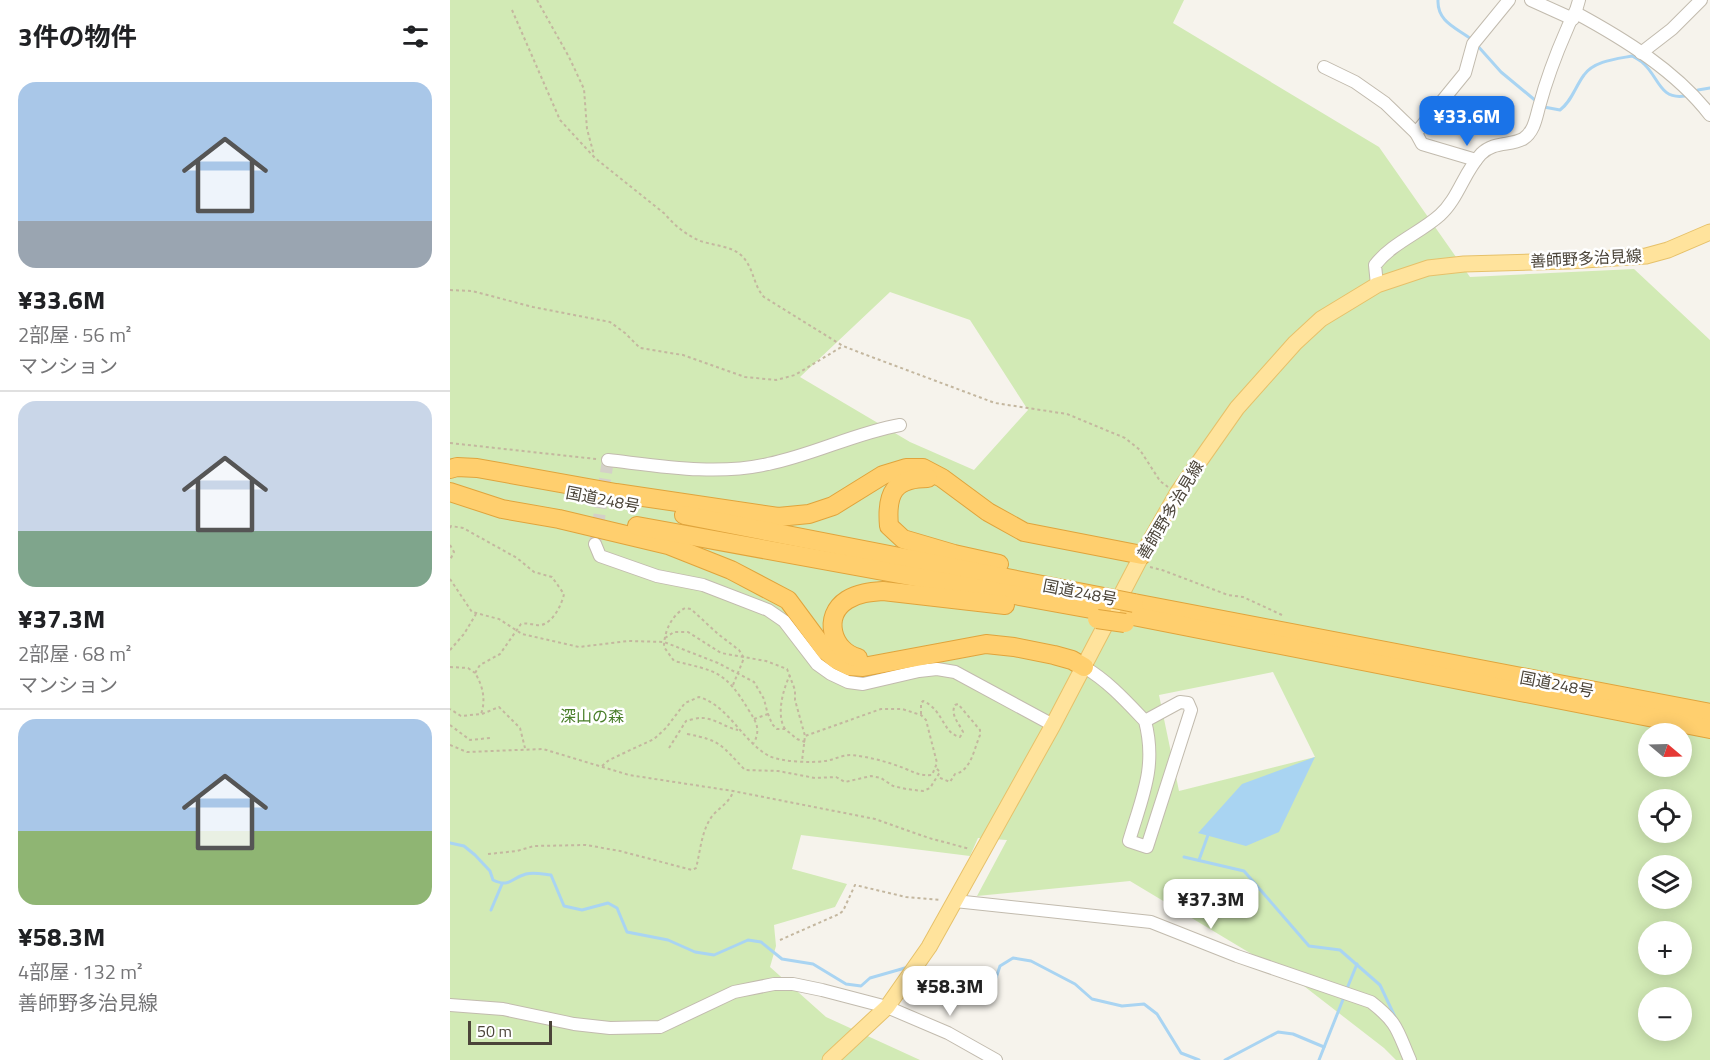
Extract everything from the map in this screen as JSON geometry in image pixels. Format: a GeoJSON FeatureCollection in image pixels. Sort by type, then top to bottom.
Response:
{"type":"FeatureCollection","features":[{"type":"Feature","properties":{"kind":"highway"},"geometry":{"type":"LineString","coordinates":[[450,469],[477,468],[616,493],[778,517],[809,514],[833,506],[883,475],[906,468],[922,468],[942,478],[988,512],[1024,532],[1146,561]]}},
{"type":"Feature","properties":{"kind":"highway","name":"国道248号"},"geometry":{"type":"LineString","coordinates":[[450,469],[1102,606],[1238,639],[1710,729]]}},
{"type":"Feature","properties":{"kind":"highway"},"geometry":{"type":"LineString","coordinates":[[942,478],[911,478],[892,492],[887,511],[889,525],[903,539],[954,554],[1068,579],[1102,606]]}},
{"type":"Feature","properties":{"kind":"highway"},"geometry":{"type":"LineString","coordinates":[[450,491],[501,509],[559,519],[668,545],[731,570],[788,600],[825,650],[849,666],[863,667],[891,663],[986,645],[1014,647],[1054,655],[1072,660],[1084,667]]}},
{"type":"Feature","properties":{"kind":"highway","name":"国道248号"},"geometry":{"type":"LineString","coordinates":[[450,491],[1102,606]]}},
{"type":"Feature","properties":{"kind":"highway"},"geometry":{"type":"LineString","coordinates":[[874,664],[850,656],[841,649],[834,638],[831,623],[837,611],[846,601],[863,593],[883,591],[1011,605],[1102,606]]}},
{"type":"Feature","properties":{"kind":"highway","name":"国道248号"},"geometry":{"type":"LineString","coordinates":[[1129,614],[1710,713]]}},
{"type":"Feature","properties":{"kind":"main road","name":"善師野多治見線"},"geometry":{"type":"LineString","coordinates":[[830,1060],[887,1007],[929,947],[1084,667],[1146,561],[1178,492],[1237,408],[1295,343],[1321,319],[1377,285],[1428,268],[1464,264],[1646,256],[1668,250],[1710,232]]}},
{"type":"Feature","properties":{"kind":"street"},"geometry":{"type":"LineString","coordinates":[[1416,133],[1465,73],[1473,44],[1509,0]]}},
{"type":"Feature","properties":{"kind":"street"},"geometry":{"type":"LineString","coordinates":[[1531,0],[1574,16],[1617,36],[1656,63],[1702,104],[1710,115]]}},
{"type":"Feature","properties":{"kind":"street"},"geometry":{"type":"LineString","coordinates":[[1377,285],[1375,265],[1383,255],[1445,211],[1483,152],[1498,144],[1523,139],[1533,129],[1541,100],[1579,0]]}},
{"type":"Feature","properties":{"kind":"street"},"geometry":{"type":"LineString","coordinates":[[1641,53],[1672,29],[1701,0]]}},
{"type":"Feature","properties":{"kind":"street"},"geometry":{"type":"LineString","coordinates":[[1324,67],[1355,82],[1377,98],[1416,133],[1422,144],[1476,160]]}},
{"type":"Feature","properties":{"kind":"street"},"geometry":{"type":"LineString","coordinates":[[608,460],[684,468],[722,469],[765,465],[805,456],[881,429],[900,425]]}},
{"type":"Feature","properties":{"kind":"street"},"geometry":{"type":"LineString","coordinates":[[595,544],[600,556],[657,576],[704,585],[768,610],[784,621],[817,664],[831,674],[848,681],[863,684],[937,669],[955,672],[1053,725]]}},
{"type":"Feature","properties":{"kind":"street"},"geometry":{"type":"LineString","coordinates":[[1084,667],[1117,691],[1145,721],[1150,740],[1151,761],[1129,841],[1147,847],[1191,710],[1188,703],[1180,702],[1145,721]]}},
{"type":"Feature","properties":{"kind":"street"},"geometry":{"type":"LineString","coordinates":[[955,901],[1151,922],[1237,956],[1371,1002],[1387,1014],[1396,1026],[1410,1060]]}},
{"type":"Feature","properties":{"kind":"street"},"geometry":{"type":"LineString","coordinates":[[450,1005],[503,1010],[610,1029],[660,1026],[734,992],[774,984],[793,984],[887,1007],[948,1033],[996,1060]]}},
{"type":"Feature","properties":{"kind":"path"},"geometry":{"type":"LineString","coordinates":[[537,0],[584,89],[587,129],[595,158]]}},
{"type":"Feature","properties":{"kind":"path"},"geometry":{"type":"LineString","coordinates":[[512,10],[560,120],[595,158],[665,214],[672,223],[699,240],[731,249],[741,255],[750,267],[756,289],[764,297],[843,346],[994,403],[1067,414],[1125,438],[1140,450],[1160,481],[1178,492]]}},
{"type":"Feature","properties":{"kind":"path"},"geometry":{"type":"LineString","coordinates":[[450,290],[472,291],[533,307],[610,322],[640,348],[683,355],[746,377],[776,380],[795,375],[843,346]]}},
{"type":"Feature","properties":{"kind":"path"},"geometry":{"type":"LineString","coordinates":[[450,443],[608,460]]}},
{"type":"Feature","properties":{"kind":"path"},"geometry":{"type":"LineString","coordinates":[[450,528],[451,526],[463,528],[517,558],[534,572],[552,577],[564,594],[556,612],[546,623],[539,626],[529,622],[521,624],[500,654],[480,665],[475,673]]}},
{"type":"Feature","properties":{"kind":"path"},"geometry":{"type":"LineString","coordinates":[[450,545],[454,552],[450,560]]}},
{"type":"Feature","properties":{"kind":"path"},"geometry":{"type":"LineString","coordinates":[[1146,561],[1162,570],[1228,595],[1243,597],[1285,617]]}},
{"type":"Feature","properties":{"kind":"path"},"geometry":{"type":"LineString","coordinates":[[450,579],[472,612],[500,619],[522,634],[579,647],[628,641],[664,640],[718,663],[754,682],[777,729],[785,729]]}},
{"type":"Feature","properties":{"kind":"path"},"geometry":{"type":"LineString","coordinates":[[744,658],[739,650],[691,609],[686,608],[673,618],[664,640],[664,646],[674,661],[721,675],[733,685],[758,725],[758,734],[754,743]]}},
{"type":"Feature","properties":{"kind":"path"},"geometry":{"type":"LineString","coordinates":[[450,650],[476,614]]}},
{"type":"Feature","properties":{"kind":"path"},"geometry":{"type":"LineString","coordinates":[[664,640],[674,632],[688,632],[722,653],[766,661],[787,669],[795,690],[795,700],[805,736],[802,761]]}},
{"type":"Feature","properties":{"kind":"path"},"geometry":{"type":"LineString","coordinates":[[733,685],[744,658]]}},
{"type":"Feature","properties":{"kind":"path"},"geometry":{"type":"LineString","coordinates":[[450,667],[468,668],[475,673],[484,696],[482,714]]}},
{"type":"Feature","properties":{"kind":"path"},"geometry":{"type":"LineString","coordinates":[[790,675],[784,690],[782,724],[797,739],[805,742]]}},
{"type":"Feature","properties":{"kind":"path"},"geometry":{"type":"LineString","coordinates":[[602,766],[609,760],[654,739],[666,728],[685,703],[699,697],[708,699],[738,730],[769,756],[784,761],[825,761],[843,755],[867,757],[921,776],[932,775],[937,763],[926,720],[921,715],[902,709],[881,709],[805,736]]}},
{"type":"Feature","properties":{"kind":"path"},"geometry":{"type":"LineString","coordinates":[[921,715],[921,703],[924,701],[933,705],[949,732],[960,737],[963,732],[953,716],[953,709],[958,704],[980,730],[966,768],[961,773],[955,774],[950,782],[938,777]]}},
{"type":"Feature","properties":{"kind":"path"},"geometry":{"type":"LineString","coordinates":[[450,709],[461,716],[482,714],[499,707],[520,728],[525,748]]}},
{"type":"Feature","properties":{"kind":"path"},"geometry":{"type":"LineString","coordinates":[[754,719],[768,714]]}},
{"type":"Feature","properties":{"kind":"path"},"geometry":{"type":"LineString","coordinates":[[669,748],[686,721],[701,717],[729,729],[738,730]]}},
{"type":"Feature","properties":{"kind":"path"},"geometry":{"type":"LineString","coordinates":[[450,725],[470,740],[490,738]]}},
{"type":"Feature","properties":{"kind":"path"},"geometry":{"type":"LineString","coordinates":[[687,734],[710,738],[721,744],[745,770],[778,771],[815,778],[836,777],[845,782],[871,776],[881,778],[893,786],[915,791],[930,788],[938,777],[939,769],[935,767]]}},
{"type":"Feature","properties":{"kind":"path"},"geometry":{"type":"LineString","coordinates":[[450,745],[467,752],[543,749],[629,775],[733,791],[875,819],[982,854]]}},
{"type":"Feature","properties":{"kind":"path"},"geometry":{"type":"LineString","coordinates":[[488,854],[517,851],[534,846],[586,845],[620,851],[692,870],[696,868],[709,820],[727,803],[733,791]]}},
{"type":"Feature","properties":{"kind":"path"},"geometry":{"type":"LineString","coordinates":[[780,940],[839,914],[843,911],[855,885],[906,897],[955,901]]}},
{"type":"Feature","properties":{"kind":"green space","name":"深山の森"},"geometry":{"type":"Polygon","coordinates":[[[450,0],[1184,0],[1173,23],[1379,147],[1470,277],[1634,269],[1710,340],[1710,1060],[1396,1060],[1384,1048],[1300,983],[1130,881],[977,896],[1007,840],[978,838],[970,856],[801,835],[792,869],[847,884],[835,907],[774,925],[776,946],[770,967],[826,1017],[920,1060],[450,1060],[450,0]],[[890,292],[800,377],[910,442],[974,470],[1028,410],[970,320],[890,292]],[[1273,672],[1159,695],[1179,791],[1315,757],[1273,672]]]}},
{"type":"Feature","properties":{"kind":"water"},"geometry":{"type":"Polygon","coordinates":[[[1315,757],[1279,832],[1246,846],[1198,833],[1242,784],[1315,757]]]}},
{"type":"Feature","properties":{"kind":"waterway"},"geometry":{"type":"LineString","coordinates":[[1438,0],[1444,19],[1471,39]]}},
{"type":"Feature","properties":{"kind":"waterway"},"geometry":{"type":"LineString","coordinates":[[1476,44],[1501,72],[1536,101]]}},
{"type":"Feature","properties":{"kind":"waterway"},"geometry":{"type":"LineString","coordinates":[[1544,107],[1560,110],[1568,102],[1588,70],[1606,61],[1632,56],[1644,64],[1670,95],[1685,96]]}},
{"type":"Feature","properties":{"kind":"waterway"},"geometry":{"type":"LineString","coordinates":[[1698,90],[1710,88]]}},
{"type":"Feature","properties":{"kind":"waterway"},"geometry":{"type":"LineString","coordinates":[[1199,860],[1208,835]]}},
{"type":"Feature","properties":{"kind":"waterway"},"geometry":{"type":"LineString","coordinates":[[450,843],[464,846],[475,855],[490,871],[493,880],[507,883],[529,873],[551,875],[564,906],[582,910],[608,903],[617,908],[627,932],[668,940],[695,952],[714,955],[748,940],[761,942],[782,959],[813,964],[846,984],[861,986],[870,978],[905,968]]}},
{"type":"Feature","properties":{"kind":"waterway"},"geometry":{"type":"LineString","coordinates":[[1184,857],[1244,871],[1309,946],[1340,950],[1380,985],[1396,1019]]}},
{"type":"Feature","properties":{"kind":"waterway"},"geometry":{"type":"LineString","coordinates":[[491,910],[502,884]]}},
{"type":"Feature","properties":{"kind":"waterway"},"geometry":{"type":"LineString","coordinates":[[924,976],[979,1001],[993,987],[1000,966],[1013,958],[1031,961],[1075,984],[1092,999],[1122,1006],[1144,1004],[1157,1014],[1181,1053],[1199,1060]]}},
{"type":"Feature","properties":{"kind":"waterway"},"geometry":{"type":"LineString","coordinates":[[1346,991],[1357,964]]}},
{"type":"Feature","properties":{"kind":"waterway"},"geometry":{"type":"LineString","coordinates":[[1319,1060],[1344,997]]}},
{"type":"Feature","properties":{"kind":"waterway"},"geometry":{"type":"LineString","coordinates":[[1225,1060],[1278,1032],[1293,1034],[1324,1047]]}},
{"type":"Feature","properties":{"kind":"tunnel"},"geometry":{"type":"LineString","coordinates":[[595,544],[608,460]]}}]}
